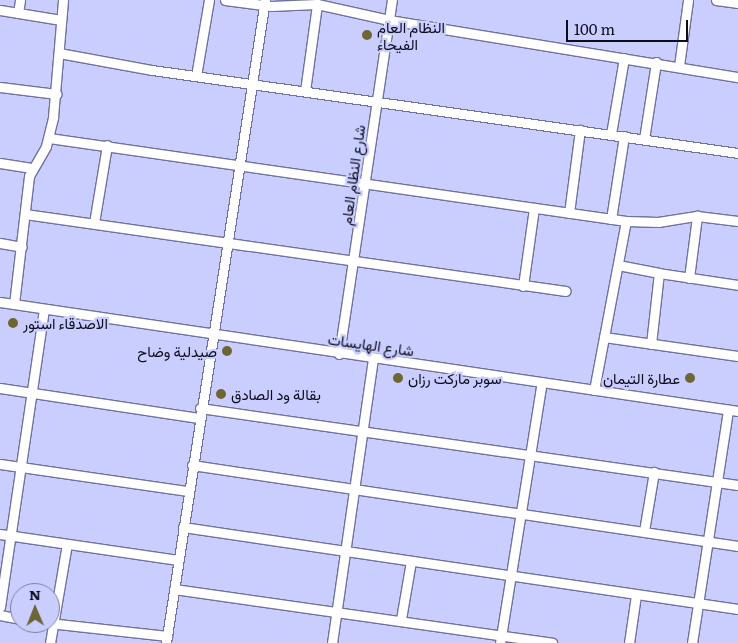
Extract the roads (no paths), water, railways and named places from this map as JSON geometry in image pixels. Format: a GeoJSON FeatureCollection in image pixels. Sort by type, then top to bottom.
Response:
{"type":"FeatureCollection","features":[{"type":"Feature","properties":{"kind":"street"},"geometry":{"type":"LineString","coordinates":[[18,13],[20,0]]}},
{"type":"Feature","properties":{"kind":"street"},"geometry":{"type":"LineString","coordinates":[[14,304],[32,168],[49,138],[57,94],[63,0]]}},
{"type":"Feature","properties":{"kind":"street"},"geometry":{"type":"LineString","coordinates":[[196,76],[209,0]]}},
{"type":"Feature","properties":{"kind":"street"},"geometry":{"type":"LineString","coordinates":[[225,0],[316,4],[389,20],[656,62],[738,77]]}},
{"type":"Feature","properties":{"kind":"street","name":"شارع النظام العام"},"geometry":{"type":"LineString","coordinates":[[340,354],[392,0]]}},
{"type":"Feature","properties":{"kind":"street"},"geometry":{"type":"LineString","coordinates":[[679,66],[688,0]]}},
{"type":"Feature","properties":{"kind":"street"},"geometry":{"type":"LineString","coordinates":[[716,0],[738,3]]}},
{"type":"Feature","properties":{"kind":"street"},"geometry":{"type":"LineString","coordinates":[[60,624],[166,639],[225,243],[265,3]]}},
{"type":"Feature","properties":{"kind":"street"},"geometry":{"type":"LineString","coordinates":[[304,92],[316,4]]}},
{"type":"Feature","properties":{"kind":"street"},"geometry":{"type":"LineString","coordinates":[[0,10],[61,20]]}},
{"type":"Feature","properties":{"kind":"street"},"geometry":{"type":"LineString","coordinates":[[59,53],[304,92],[738,152]]}},
{"type":"Feature","properties":{"kind":"street"},"geometry":{"type":"LineString","coordinates":[[612,134],[624,58]]}},
{"type":"Feature","properties":{"kind":"street"},"geometry":{"type":"LineString","coordinates":[[644,139],[656,62]]}},
{"type":"Feature","properties":{"kind":"street"},"geometry":{"type":"LineString","coordinates":[[0,87],[57,94]]}},
{"type":"Feature","properties":{"kind":"street"},"geometry":{"type":"LineString","coordinates":[[570,213],[580,130]]}},
{"type":"Feature","properties":{"kind":"street"},"geometry":{"type":"LineString","coordinates":[[611,219],[624,136]]}},
{"type":"Feature","properties":{"kind":"street"},"geometry":{"type":"LineString","coordinates":[[49,138],[626,221],[649,223],[697,216],[738,221]]}},
{"type":"Feature","properties":{"kind":"street"},"geometry":{"type":"LineString","coordinates":[[94,223],[107,145]]}},
{"type":"Feature","properties":{"kind":"street"},"geometry":{"type":"LineString","coordinates":[[0,163],[32,168]]}},
{"type":"Feature","properties":{"kind":"street"},"geometry":{"type":"LineString","coordinates":[[523,286],[534,208]]}},
{"type":"Feature","properties":{"kind":"street"},"geometry":{"type":"LineString","coordinates":[[25,214],[353,263],[566,291]]}},
{"type":"Feature","properties":{"kind":"street"},"geometry":{"type":"LineString","coordinates":[[688,278],[697,216]]}},
{"type":"Feature","properties":{"kind":"street"},"geometry":{"type":"LineString","coordinates":[[594,390],[626,221]]}},
{"type":"Feature","properties":{"kind":"street"},"geometry":{"type":"LineString","coordinates":[[0,243],[22,246]]}},
{"type":"Feature","properties":{"kind":"street"},"geometry":{"type":"LineString","coordinates":[[618,265],[738,285]]}},
{"type":"Feature","properties":{"kind":"street"},"geometry":{"type":"LineString","coordinates":[[652,344],[659,273]]}},
{"type":"Feature","properties":{"kind":"street","name":"شارع الهايسات"},"geometry":{"type":"LineString","coordinates":[[0,302],[373,359],[738,411]]}},
{"type":"Feature","properties":{"kind":"street"},"geometry":{"type":"LineString","coordinates":[[0,607],[44,310]]}},
{"type":"Feature","properties":{"kind":"street"},"geometry":{"type":"LineString","coordinates":[[604,337],[738,356]]}},
{"type":"Feature","properties":{"kind":"street"},"geometry":{"type":"LineString","coordinates":[[332,643],[373,359]]}},
{"type":"Feature","properties":{"kind":"street"},"geometry":{"type":"LineString","coordinates":[[501,639],[542,382]]}},
{"type":"Feature","properties":{"kind":"street"},"geometry":{"type":"LineString","coordinates":[[0,388],[199,418]]}},
{"type":"Feature","properties":{"kind":"street"},"geometry":{"type":"LineString","coordinates":[[200,408],[738,485]]}},
{"type":"Feature","properties":{"kind":"street"},"geometry":{"type":"LineString","coordinates":[[693,643],[728,410]]}},
{"type":"Feature","properties":{"kind":"street"},"geometry":{"type":"LineString","coordinates":[[0,464],[188,492]]}},
{"type":"Feature","properties":{"kind":"street"},"geometry":{"type":"LineString","coordinates":[[192,465],[738,546]]}},
{"type":"Feature","properties":{"kind":"street"},"geometry":{"type":"LineString","coordinates":[[644,531],[654,472]]}},
{"type":"Feature","properties":{"kind":"street"},"geometry":{"type":"LineString","coordinates":[[183,527],[738,610]]}},
{"type":"Feature","properties":{"kind":"street"},"geometry":{"type":"LineString","coordinates":[[0,534],[178,560]]}},
{"type":"Feature","properties":{"kind":"street"},"geometry":{"type":"LineString","coordinates":[[60,583],[67,544]]}},
{"type":"Feature","properties":{"kind":"street"},"geometry":{"type":"LineString","coordinates":[[402,619],[411,561]]}},
{"type":"Feature","properties":{"kind":"street"},"geometry":{"type":"LineString","coordinates":[[174,589],[402,619],[501,639],[552,643]]}},
{"type":"Feature","properties":{"kind":"street"},"geometry":{"type":"LineString","coordinates":[[629,643],[636,594]]}},
{"type":"Feature","properties":{"kind":"place","name":"النظام العام الفيحاء"},"geometry":{"type":"Point","coordinates":[367,35]}},
{"type":"Feature","properties":{"kind":"place","name":"الاصدقاء استور"},"geometry":{"type":"Point","coordinates":[13,323]}},
{"type":"Feature","properties":{"kind":"place","name":"صيدلية وضاح"},"geometry":{"type":"Point","coordinates":[227,351]}},
{"type":"Feature","properties":{"kind":"place","name":"سوبر ماركت رزان"},"geometry":{"type":"Point","coordinates":[398,378]}},
{"type":"Feature","properties":{"kind":"place","name":"عطارة التيمان"},"geometry":{"type":"Point","coordinates":[690,378]}},
{"type":"Feature","properties":{"kind":"place","name":"بقالة ود الصادق"},"geometry":{"type":"Point","coordinates":[221,394]}}]}
